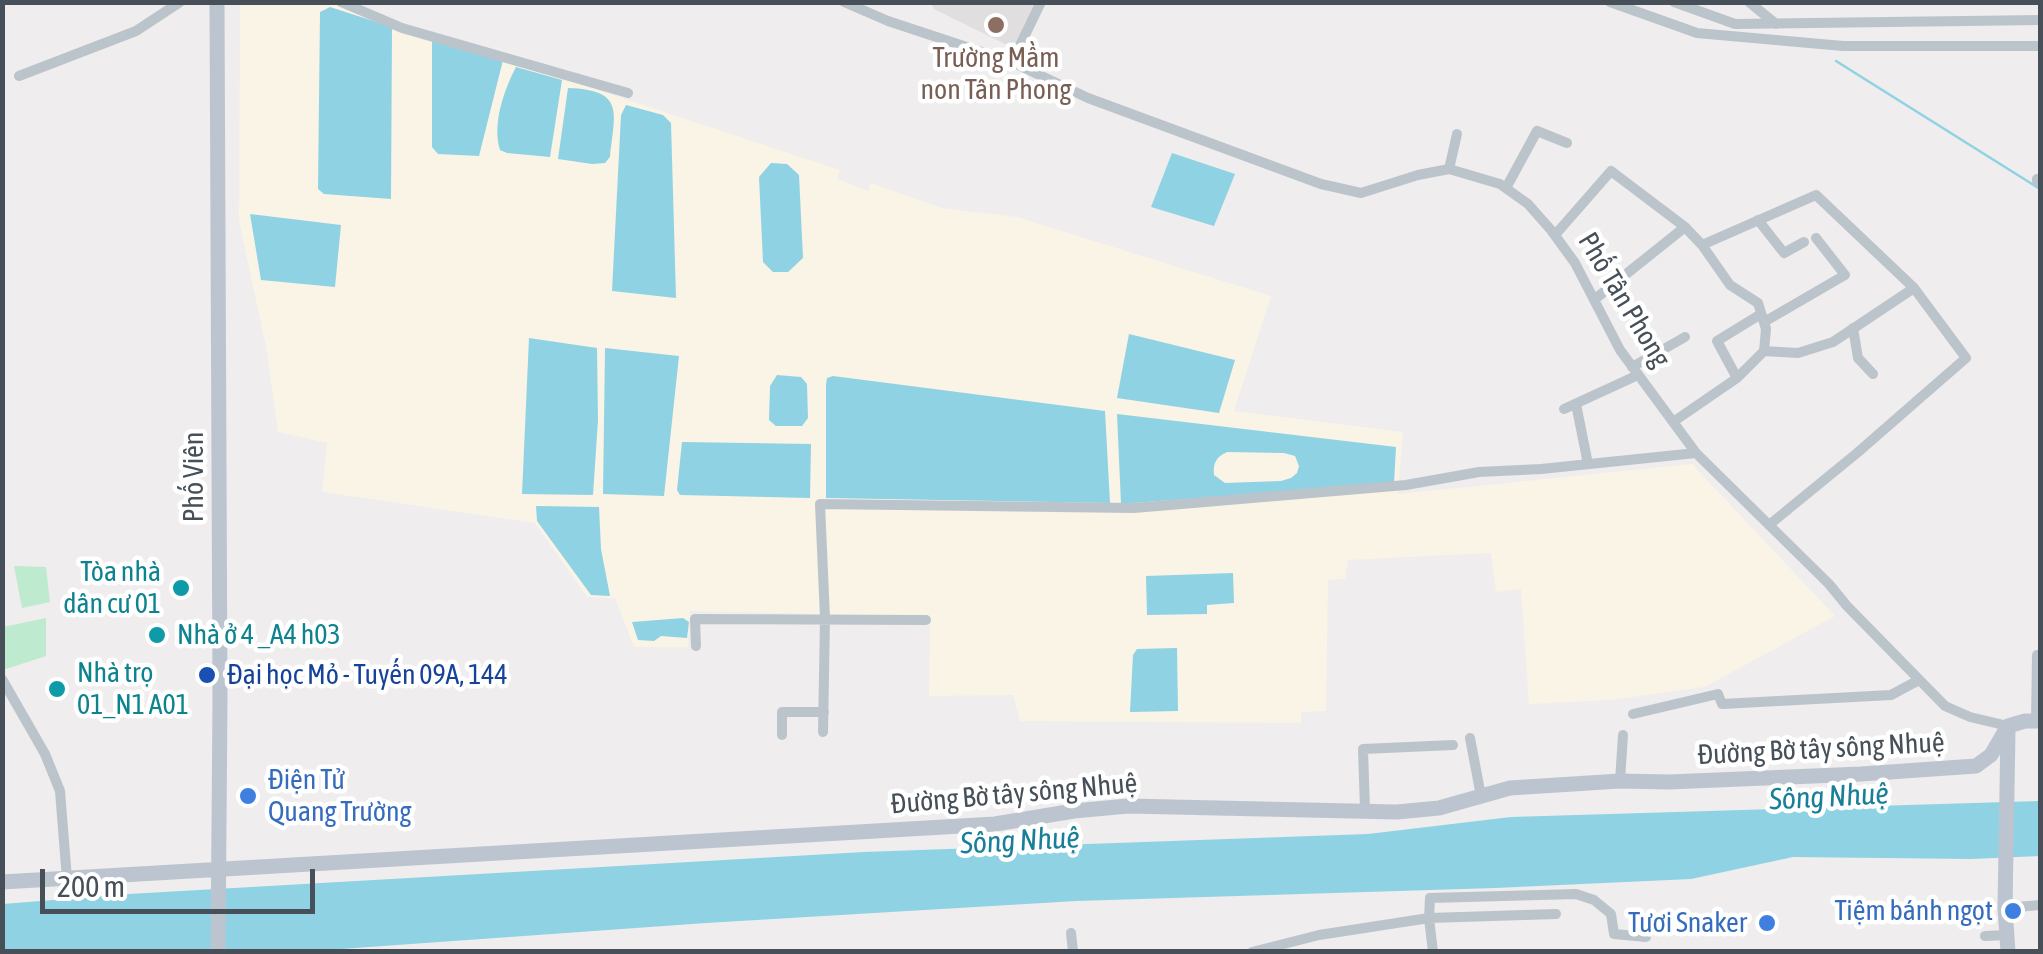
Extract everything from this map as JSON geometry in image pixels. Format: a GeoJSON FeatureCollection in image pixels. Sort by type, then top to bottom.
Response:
{"type":"FeatureCollection","features":[{"type":"Feature","properties":{"kind":"street"},"geometry":{"type":"LineString","coordinates":[[20,76],[136,31],[180,2]]}},
{"type":"Feature","properties":{"kind":"street","name":"Phố Viên"},"geometry":{"type":"LineString","coordinates":[[216,2],[218,952]]}},
{"type":"Feature","properties":{"kind":"street"},"geometry":{"type":"LineString","coordinates":[[341,2],[362,6],[402,28],[628,94]]}},
{"type":"Feature","properties":{"kind":"street","name":"Phố Tân Phong"},"geometry":{"type":"LineString","coordinates":[[844,2],[888,21],[1012,62],[1088,98],[1337,188],[1361,192],[1449,169],[1500,184],[1528,204],[1576,263],[1620,350],[1696,453],[1829,584],[1919,680],[1946,706],[1970,717],[2008,726],[2038,721]]}},
{"type":"Feature","properties":{"kind":"street"},"geometry":{"type":"LineString","coordinates":[[1012,62],[1041,2]]}},
{"type":"Feature","properties":{"kind":"street"},"geometry":{"type":"LineString","coordinates":[[1610,2],[1697,33],[1843,46],[2040,46]]}},
{"type":"Feature","properties":{"kind":"street"},"geometry":{"type":"LineString","coordinates":[[1674,2],[1735,24],[2040,20]]}},
{"type":"Feature","properties":{"kind":"street"},"geometry":{"type":"LineString","coordinates":[[1749,2],[1776,24]]}},
{"type":"Feature","properties":{"kind":"street"},"geometry":{"type":"LineString","coordinates":[[1506,188],[1537,131],[1567,143]]}},
{"type":"Feature","properties":{"kind":"street"},"geometry":{"type":"LineString","coordinates":[[1449,169],[1457,134]]}},
{"type":"Feature","properties":{"kind":"street"},"geometry":{"type":"LineString","coordinates":[[1555,236],[1610,171],[1685,228],[1730,285],[1758,304],[1766,330],[1764,351],[1737,378],[1673,422]]}},
{"type":"Feature","properties":{"kind":"street"},"geometry":{"type":"LineString","coordinates":[[1702,245],[1816,196],[1914,288],[1966,358],[1768,524]]}},
{"type":"Feature","properties":{"kind":"street"},"geometry":{"type":"LineString","coordinates":[[1737,378],[1717,341],[1845,275],[1810,240],[1784,254],[1758,220]]}},
{"type":"Feature","properties":{"kind":"street"},"geometry":{"type":"LineString","coordinates":[[1595,299],[1685,228]]}},
{"type":"Feature","properties":{"kind":"street"},"geometry":{"type":"LineString","coordinates":[[1764,351],[1798,353],[1833,342],[1914,288]]}},
{"type":"Feature","properties":{"kind":"street"},"geometry":{"type":"LineString","coordinates":[[1853,328],[1858,358],[1872,374]]}},
{"type":"Feature","properties":{"kind":"street"},"geometry":{"type":"LineString","coordinates":[[1564,409],[1635,371],[1685,338]]}},
{"type":"Feature","properties":{"kind":"street"},"geometry":{"type":"LineString","coordinates":[[1576,404],[1588,464]]}},
{"type":"Feature","properties":{"kind":"street"},"geometry":{"type":"LineString","coordinates":[[824,732],[820,504],[1134,508],[1406,485],[1479,472],[1696,453]]}},
{"type":"Feature","properties":{"kind":"street"},"geometry":{"type":"LineString","coordinates":[[696,646],[695,618],[926,620]]}},
{"type":"Feature","properties":{"kind":"street"},"geometry":{"type":"LineString","coordinates":[[2037,655],[2038,721]]}},
{"type":"Feature","properties":{"kind":"street"},"geometry":{"type":"LineString","coordinates":[[2,678],[45,754],[60,791],[66,878]]}},
{"type":"Feature","properties":{"kind":"street"},"geometry":{"type":"LineString","coordinates":[[1633,714],[1718,694],[1722,704],[1891,695],[1919,680]]}},
{"type":"Feature","properties":{"kind":"street"},"geometry":{"type":"LineString","coordinates":[[782,735],[782,712],[824,712]]}},
{"type":"Feature","properties":{"kind":"street"},"geometry":{"type":"LineString","coordinates":[[1985,936],[2008,943],[2008,726]]}},
{"type":"Feature","properties":{"kind":"street","name":"Đường Bờ tây sông Nhuệ"},"geometry":{"type":"LineString","coordinates":[[2,882],[218,877],[995,824],[1128,806],[1397,812],[1439,808],[1510,788],[1976,766],[1991,754],[2008,726]]}},
{"type":"Feature","properties":{"kind":"street"},"geometry":{"type":"LineString","coordinates":[[1620,782],[1623,735]]}},
{"type":"Feature","properties":{"kind":"street"},"geometry":{"type":"LineString","coordinates":[[1470,738],[1481,796]]}},
{"type":"Feature","properties":{"kind":"street"},"geometry":{"type":"LineString","coordinates":[[1366,810],[1363,749],[1453,745]]}},
{"type":"Feature","properties":{"kind":"street"},"geometry":{"type":"LineString","coordinates":[[1433,952],[1430,898],[1576,894],[1594,900],[1610,914],[1614,934],[1646,937]]}},
{"type":"Feature","properties":{"kind":"street"},"geometry":{"type":"LineString","coordinates":[[2005,908],[2040,905]]}},
{"type":"Feature","properties":{"kind":"street"},"geometry":{"type":"LineString","coordinates":[[1252,952],[1314,936],[1430,918],[1556,914]]}},
{"type":"Feature","properties":{"kind":"street"},"geometry":{"type":"LineString","coordinates":[[1071,933],[1073,952]]}},
{"type":"Feature","properties":{"kind":"street"},"geometry":{"type":"LineString","coordinates":[[1314,936],[1320,952]]}},
{"type":"Feature","properties":{"kind":"shaded area"},"geometry":{"type":"Polygon","coordinates":[[[240,3],[334,3],[840,170],[837,179],[868,191],[871,183],[942,208],[1017,217],[1271,296],[1234,411],[1403,432],[1398,494],[1692,464],[1835,616],[1705,687],[1610,700],[1529,704],[1521,589],[1496,592],[1491,553],[1348,560],[1345,579],[1328,580],[1326,711],[1301,712],[1301,723],[1020,721],[1013,695],[929,696],[930,617],[690,611],[688,647],[634,647],[615,598],[587,597],[535,523],[322,492],[327,443],[278,432],[267,352],[239,221],[240,3]]]}},
{"type":"Feature","properties":{"kind":"shaded area","name":"Trường Mầm non Tân Phong"},"geometry":{"type":"Polygon","coordinates":[[[931,3],[1036,3],[1019,41],[1007,45],[934,9],[931,3]]]}},
{"type":"Feature","properties":{"kind":"green space"},"geometry":{"type":"Polygon","coordinates":[[[14,566],[46,567],[50,602],[22,608],[14,566]]]}},
{"type":"Feature","properties":{"kind":"green space"},"geometry":{"type":"Polygon","coordinates":[[[46,618],[46,656],[3,670],[3,627],[46,618]]]}},
{"type":"Feature","properties":{"kind":"water"},"geometry":{"type":"Polygon","coordinates":[[[330,7],[392,27],[391,199],[324,194],[318,189],[320,12],[330,7]]]}},
{"type":"Feature","properties":{"kind":"water"},"geometry":{"type":"Polygon","coordinates":[[[432,38],[503,60],[479,156],[438,154],[432,147],[432,38]]]}},
{"type":"Feature","properties":{"kind":"water"},"geometry":{"type":"Polygon","coordinates":[[[516,67],[562,80],[550,157],[500,150],[497,129],[501,107],[516,67]]]}},
{"type":"Feature","properties":{"kind":"water"},"geometry":{"type":"Polygon","coordinates":[[[568,88],[599,93],[612,106],[614,128],[610,157],[605,163],[558,159],[568,88]]]}},
{"type":"Feature","properties":{"kind":"water"},"geometry":{"type":"Polygon","coordinates":[[[626,105],[663,115],[671,123],[676,298],[612,291],[621,115],[626,105]]]}},
{"type":"Feature","properties":{"kind":"water"},"geometry":{"type":"Polygon","coordinates":[[[1172,153],[1235,174],[1214,226],[1151,207],[1172,153]]]}},
{"type":"Feature","properties":{"kind":"water"},"geometry":{"type":"Polygon","coordinates":[[[771,163],[787,164],[799,175],[803,258],[788,272],[773,272],[763,262],[759,177],[771,163]]]}},
{"type":"Feature","properties":{"kind":"water"},"geometry":{"type":"Polygon","coordinates":[[[250,214],[341,225],[335,287],[261,280],[250,214]]]}},
{"type":"Feature","properties":{"kind":"water"},"geometry":{"type":"Polygon","coordinates":[[[1129,334],[1235,360],[1219,413],[1117,398],[1129,334]]]}},
{"type":"Feature","properties":{"kind":"water"},"geometry":{"type":"Polygon","coordinates":[[[529,338],[597,348],[593,495],[522,494],[529,338]]]}},
{"type":"Feature","properties":{"kind":"water"},"geometry":{"type":"Polygon","coordinates":[[[605,348],[679,356],[664,496],[603,494],[605,348]]]}},
{"type":"Feature","properties":{"kind":"water"},"geometry":{"type":"Polygon","coordinates":[[[777,375],[801,377],[807,384],[808,418],[802,426],[776,426],[769,420],[770,386],[777,375]]]}},
{"type":"Feature","properties":{"kind":"water"},"geometry":{"type":"Polygon","coordinates":[[[827,378],[1105,411],[1110,503],[826,498],[826,385],[827,378]]]}},
{"type":"Feature","properties":{"kind":"water"},"geometry":{"type":"Polygon","coordinates":[[[1117,414],[1396,447],[1394,483],[1121,504],[1117,414]],[[1227,452],[1216,461],[1214,475],[1225,483],[1291,478],[1299,466],[1295,456],[1227,452]]]}},
{"type":"Feature","properties":{"kind":"water"},"geometry":{"type":"Polygon","coordinates":[[[682,442],[811,444],[810,498],[680,495],[677,490],[682,442]]]}},
{"type":"Feature","properties":{"kind":"water"},"geometry":{"type":"Polygon","coordinates":[[[536,506],[599,507],[601,549],[610,596],[591,595],[537,521],[536,506]]]}},
{"type":"Feature","properties":{"kind":"water"},"geometry":{"type":"Polygon","coordinates":[[[1233,573],[1234,603],[1207,605],[1207,614],[1147,615],[1146,576],[1233,573]]]}},
{"type":"Feature","properties":{"kind":"water"},"geometry":{"type":"Polygon","coordinates":[[[683,618],[689,622],[687,638],[661,636],[654,641],[638,640],[632,622],[683,618]]]}},
{"type":"Feature","properties":{"kind":"water"},"geometry":{"type":"Polygon","coordinates":[[[1177,648],[1178,711],[1130,712],[1133,655],[1137,649],[1177,648]]]}},
{"type":"Feature","properties":{"kind":"water"},"geometry":{"type":"Polygon","coordinates":[[[2040,801],[2040,856],[1793,857],[1691,879],[1076,901],[313,951],[3,952],[3,904],[129,894],[864,852],[1368,834],[1511,817],[2040,801]]]}},
{"type":"Feature","properties":{"kind":"waterway"},"geometry":{"type":"LineString","coordinates":[[1836,61],[2040,189]]}},
{"type":"Feature","properties":{"kind":"place","name":"Trường Mầm non Tân Phong"},"geometry":{"type":"Point","coordinates":[996,25]}},
{"type":"Feature","properties":{"kind":"place","name":"Tòa nhà dân cư 01"},"geometry":{"type":"Point","coordinates":[181,588]}},
{"type":"Feature","properties":{"kind":"place","name":"Nhà ở 4 _A4 h03"},"geometry":{"type":"Point","coordinates":[157,635]}},
{"type":"Feature","properties":{"kind":"place","name":"Đại học Mỏ - Tuyến 09A, 144"},"geometry":{"type":"Point","coordinates":[207,675]}},
{"type":"Feature","properties":{"kind":"place","name":"Nhà trọ 01_N1 A01"},"geometry":{"type":"Point","coordinates":[57,689]}},
{"type":"Feature","properties":{"kind":"place","name":"Điện Tử Quang Trường"},"geometry":{"type":"Point","coordinates":[248,796]}},
{"type":"Feature","properties":{"kind":"place","name":"Tiệm bánh ngọt"},"geometry":{"type":"Point","coordinates":[2013,911]}},
{"type":"Feature","properties":{"kind":"place","name":"Tươi Snaker"},"geometry":{"type":"Point","coordinates":[1767,923]}},
{"type":"Feature","properties":{"kind":"water label","name":"Sông Nhuệ"},"geometry":{"type":"Point","coordinates":[1829,797]}},
{"type":"Feature","properties":{"kind":"water label","name":"Sông Nhuệ"},"geometry":{"type":"Point","coordinates":[1020,841]}}]}
